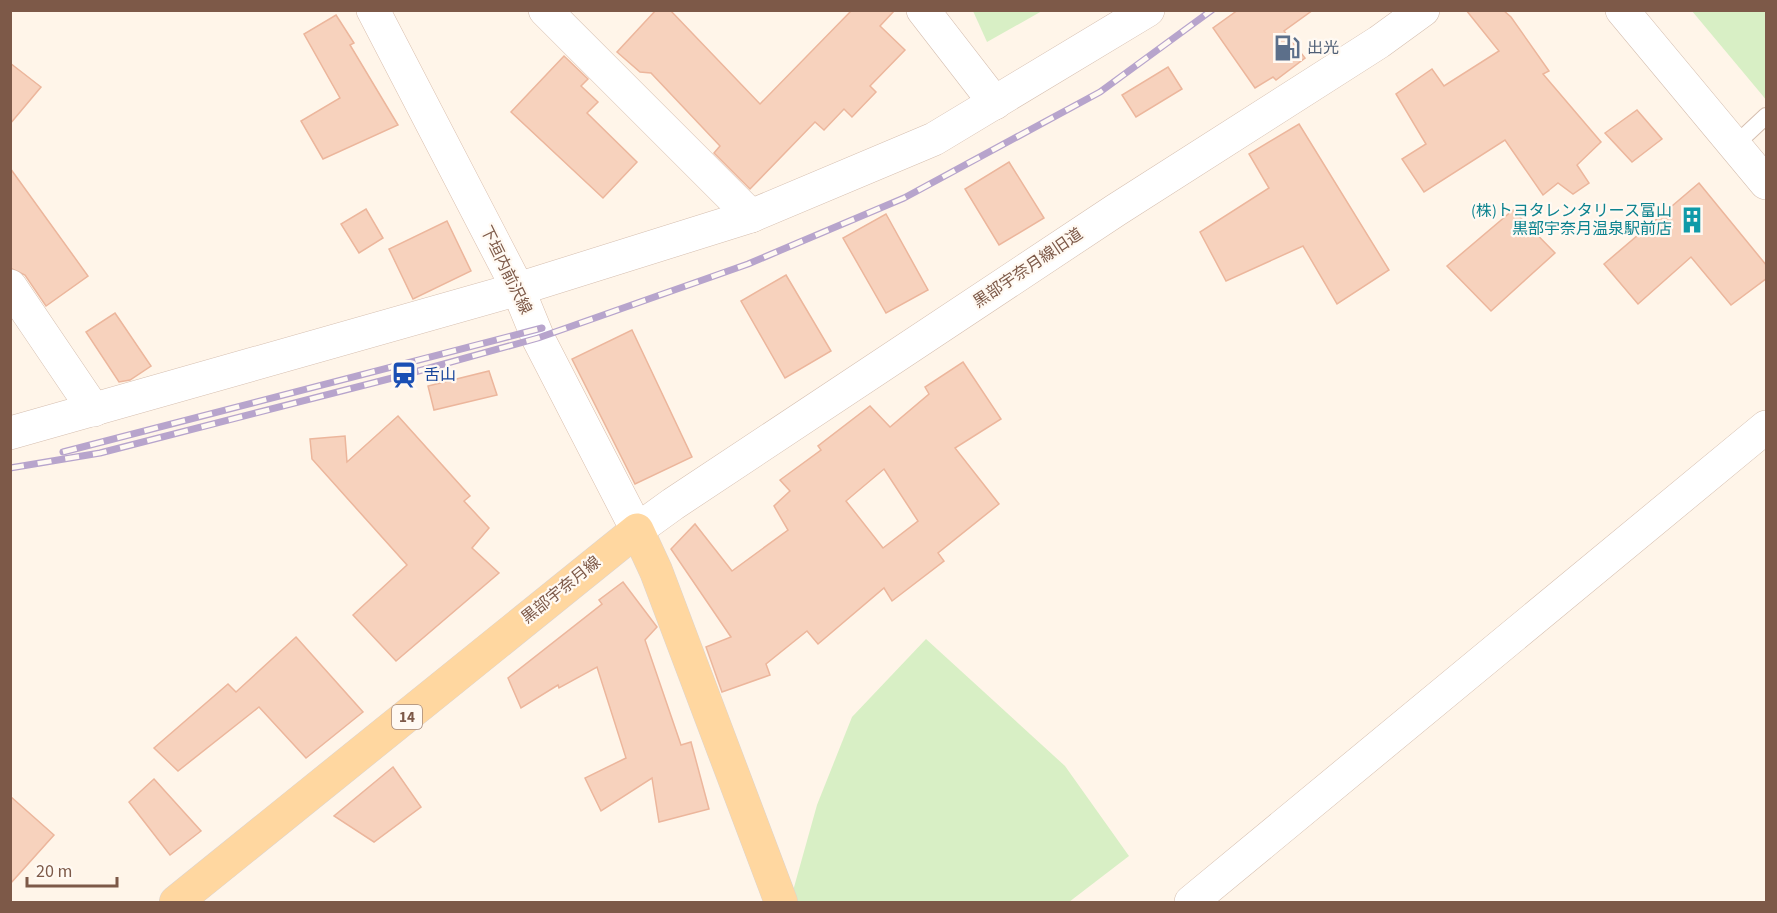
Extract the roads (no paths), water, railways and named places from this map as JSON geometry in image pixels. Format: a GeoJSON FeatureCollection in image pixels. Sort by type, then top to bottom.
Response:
{"type":"FeatureCollection","features":[{"type":"Feature","properties":{"kind":"main road","name":"黒部宇奈月線"},"geometry":{"type":"LineString","coordinates":[[176,903],[637,530]]}},
{"type":"Feature","properties":{"kind":"main road"},"geometry":{"type":"LineString","coordinates":[[637,530],[656,571],[781,903]]}},
{"type":"Feature","properties":{"kind":"street"},"geometry":{"type":"LineString","coordinates":[[545,10],[751,216]]}},
{"type":"Feature","properties":{"kind":"street"},"geometry":{"type":"LineString","coordinates":[[923,10],[995,103]]}},
{"type":"Feature","properties":{"kind":"street"},"geometry":{"type":"LineString","coordinates":[[10,433],[518,289],[751,216],[934,140],[1148,10]]}},
{"type":"Feature","properties":{"kind":"street","name":"黒部宇奈月線旧道"},"geometry":{"type":"LineString","coordinates":[[637,530],[1086,229],[1379,42],[1424,10]]}},
{"type":"Feature","properties":{"kind":"street"},"geometry":{"type":"LineString","coordinates":[[1622,10],[1755,162]]}},
{"type":"Feature","properties":{"kind":"street","name":"下垣内前沢線"},"geometry":{"type":"LineString","coordinates":[[378,13],[518,289],[538,338],[637,530]]}},
{"type":"Feature","properties":{"kind":"street"},"geometry":{"type":"LineString","coordinates":[[10,286],[93,410]]}},
{"type":"Feature","properties":{"kind":"street"},"geometry":{"type":"LineString","coordinates":[[1191,903],[1767,427]]}},
{"type":"Feature","properties":{"kind":"lane"},"geometry":{"type":"LineString","coordinates":[[1755,162],[1767,116]]}},
{"type":"Feature","properties":{"kind":"railway"},"geometry":{"type":"LineString","coordinates":[[10,468],[100,453],[538,338],[748,264],[904,198],[1100,92],[1212,10]]}},
{"type":"Feature","properties":{"kind":"railway"},"geometry":{"type":"LineString","coordinates":[[63,452],[542,328]]}},
{"type":"Feature","properties":{"kind":"place","name":"出光"},"geometry":{"type":"Point","coordinates":[1287,48]}},
{"type":"Feature","properties":{"kind":"place","name":"(株)トヨタレンタリース富山 黒部宇奈月温泉駅前店"},"geometry":{"type":"Point","coordinates":[1692,220]}},
{"type":"Feature","properties":{"kind":"place","name":"舌山"},"geometry":{"type":"Point","coordinates":[404,375]}}]}
